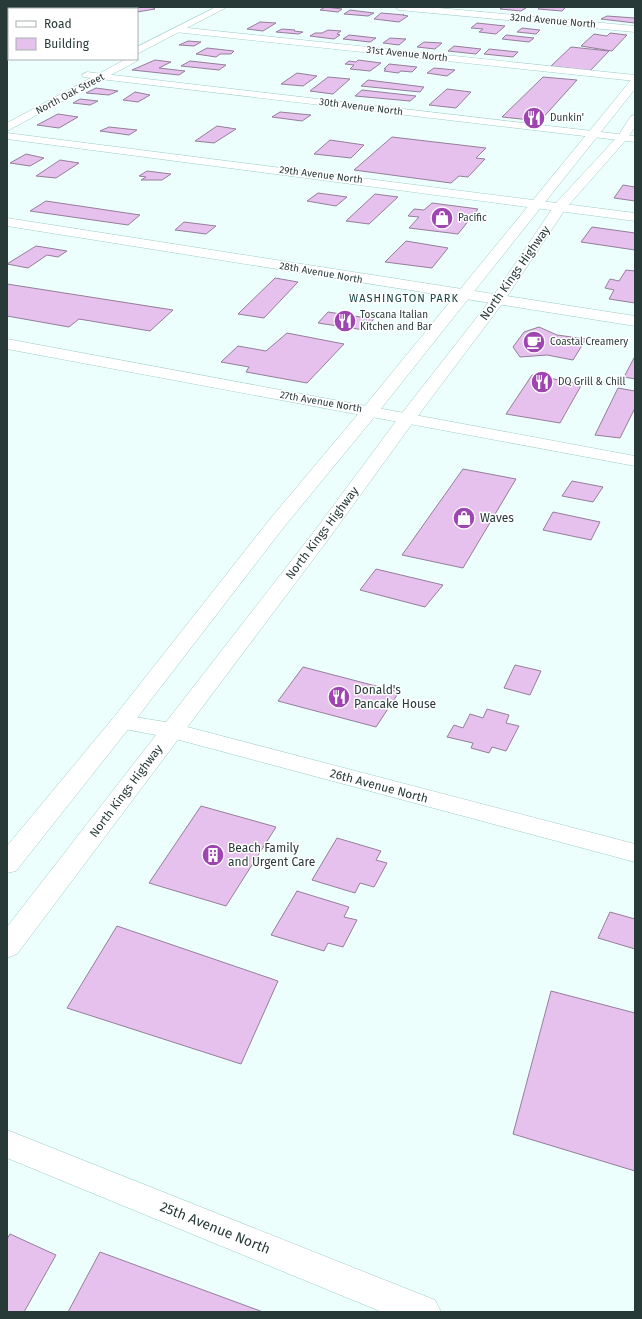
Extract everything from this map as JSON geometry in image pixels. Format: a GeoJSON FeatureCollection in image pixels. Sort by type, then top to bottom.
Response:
{"type":"FeatureCollection","features":[{"type":"Feature","properties":{"kind":"street"},"geometry":{"type":"LineString","coordinates":[[138,50],[223,7]]}},
{"type":"Feature","properties":{"kind":"street","name":"32nd Avenue North"},"geometry":{"type":"LineString","coordinates":[[399,7],[635,29]]}},
{"type":"Feature","properties":{"kind":"street","name":"31st Avenue North"},"geometry":{"type":"LineString","coordinates":[[178,30],[635,78]]}},
{"type":"Feature","properties":{"kind":"street"},"geometry":{"type":"LineString","coordinates":[[138,56],[148,51],[167,36]]}},
{"type":"Feature","properties":{"kind":"street","name":"North Oak Street"},"geometry":{"type":"LineString","coordinates":[[7,118],[118,60]]}},
{"type":"Feature","properties":{"kind":"street","name":"North Oak Street"},"geometry":{"type":"LineString","coordinates":[[7,128],[131,60]]}},
{"type":"Feature","properties":{"kind":"street","name":"30th Avenue North"},"geometry":{"type":"LineString","coordinates":[[87,75],[635,139]]}},
{"type":"Feature","properties":{"kind":"street","name":"North Kings Highway"},"geometry":{"type":"LineString","coordinates":[[7,864],[122,722],[277,523],[370,411],[635,82]]}},
{"type":"Feature","properties":{"kind":"street","name":"North Kings Highway"},"geometry":{"type":"LineString","coordinates":[[7,948],[319,539],[497,301],[560,206],[622,138],[635,118]]}},
{"type":"Feature","properties":{"kind":"street","name":"29th Avenue North"},"geometry":{"type":"LineString","coordinates":[[7,136],[538,203],[635,217]]}},
{"type":"Feature","properties":{"kind":"street","name":"28th Avenue North"},"geometry":{"type":"LineString","coordinates":[[7,222],[497,301],[635,321]]}},
{"type":"Feature","properties":{"kind":"street","name":"27th Avenue North"},"geometry":{"type":"LineString","coordinates":[[7,344],[635,461]]}},
{"type":"Feature","properties":{"kind":"street","name":"26th Avenue North"},"geometry":{"type":"LineString","coordinates":[[122,722],[172,732],[635,853]]}},
{"type":"Feature","properties":{"kind":"street","name":"25th Avenue North"},"geometry":{"type":"LineString","coordinates":[[7,1144],[423,1312]]}},
{"type":"Feature","properties":{"kind":"building"},"geometry":{"type":"Polygon","coordinates":[[[7,7],[152,7],[155,9],[138,12],[138,8],[8,8],[7,23],[7,7]]]}},
{"type":"Feature","properties":{"kind":"building"},"geometry":{"type":"Polygon","coordinates":[[[325,7],[342,9],[338,12],[320,10],[325,7]]]}},
{"type":"Feature","properties":{"kind":"building"},"geometry":{"type":"Polygon","coordinates":[[[503,7],[526,8],[521,11],[500,9],[503,7]]]}},
{"type":"Feature","properties":{"kind":"building"},"geometry":{"type":"Polygon","coordinates":[[[540,7],[566,7],[562,11],[538,9],[540,7]]]}},
{"type":"Feature","properties":{"kind":"building"},"geometry":{"type":"Polygon","coordinates":[[[350,10],[374,13],[368,16],[344,14],[350,10]]]}},
{"type":"Feature","properties":{"kind":"building"},"geometry":{"type":"Polygon","coordinates":[[[381,13],[408,16],[399,22],[374,19],[381,13]]]}},
{"type":"Feature","properties":{"kind":"building"},"geometry":{"type":"Polygon","coordinates":[[[607,16],[635,18],[635,23],[601,19],[607,16]]]}},
{"type":"Feature","properties":{"kind":"building"},"geometry":{"type":"Polygon","coordinates":[[[260,22],[276,23],[263,31],[247,29],[260,22]]]}},
{"type":"Feature","properties":{"kind":"building"},"geometry":{"type":"Polygon","coordinates":[[[477,23],[505,26],[496,34],[479,32],[483,29],[471,28],[477,23]]]}},
{"type":"Feature","properties":{"kind":"building"},"geometry":{"type":"Polygon","coordinates":[[[522,28],[540,30],[536,34],[517,32],[522,28]]]}},
{"type":"Feature","properties":{"kind":"building"},"geometry":{"type":"Polygon","coordinates":[[[282,29],[303,32],[298,34],[276,32],[282,29]]]}},
{"type":"Feature","properties":{"kind":"building"},"geometry":{"type":"Polygon","coordinates":[[[328,30],[341,31],[337,34],[340,35],[334,39],[310,36],[315,33],[322,33],[328,30]]]}},
{"type":"Feature","properties":{"kind":"building"},"geometry":{"type":"Polygon","coordinates":[[[610,33],[627,35],[612,51],[581,46],[594,34],[607,36],[610,33]]]}},
{"type":"Feature","properties":{"kind":"building"},"geometry":{"type":"Polygon","coordinates":[[[349,35],[376,38],[370,42],[343,39],[349,35]]]}},
{"type":"Feature","properties":{"kind":"building"},"geometry":{"type":"Polygon","coordinates":[[[506,35],[534,38],[529,42],[502,39],[506,35]]]}},
{"type":"Feature","properties":{"kind":"building"},"geometry":{"type":"Polygon","coordinates":[[[390,38],[406,39],[399,45],[383,43],[390,38]]]}},
{"type":"Feature","properties":{"kind":"building"},"geometry":{"type":"Polygon","coordinates":[[[188,41],[201,42],[194,46],[179,45],[188,41]]]}},
{"type":"Feature","properties":{"kind":"building"},"geometry":{"type":"Polygon","coordinates":[[[424,42],[442,43],[435,49],[417,47],[424,42]]]}},
{"type":"Feature","properties":{"kind":"building"},"geometry":{"type":"Polygon","coordinates":[[[454,46],[481,49],[476,54],[448,51],[454,46]]]}},
{"type":"Feature","properties":{"kind":"building"},"geometry":{"type":"Polygon","coordinates":[[[571,47],[609,51],[590,71],[551,66],[571,47]]]}},
{"type":"Feature","properties":{"kind":"building"},"geometry":{"type":"Polygon","coordinates":[[[207,48],[234,51],[231,54],[220,54],[216,57],[196,54],[207,48]]]}},
{"type":"Feature","properties":{"kind":"building"},"geometry":{"type":"Polygon","coordinates":[[[489,49],[518,52],[513,57],[484,54],[489,49]]]}},
{"type":"Feature","properties":{"kind":"building"},"geometry":{"type":"Polygon","coordinates":[[[155,60],[171,62],[159,68],[185,71],[179,75],[132,70],[155,60]]]}},
{"type":"Feature","properties":{"kind":"building"},"geometry":{"type":"Polygon","coordinates":[[[358,60],[381,63],[370,71],[350,69],[354,65],[345,64],[349,61],[356,62],[358,60]]]}},
{"type":"Feature","properties":{"kind":"building"},"geometry":{"type":"Polygon","coordinates":[[[190,61],[226,65],[219,70],[181,66],[190,61]]]}},
{"type":"Feature","properties":{"kind":"building"},"geometry":{"type":"Polygon","coordinates":[[[389,64],[417,67],[412,72],[401,71],[398,73],[384,71],[389,64]]]}},
{"type":"Feature","properties":{"kind":"building"},"geometry":{"type":"Polygon","coordinates":[[[434,68],[455,70],[447,76],[427,73],[434,68]]]}},
{"type":"Feature","properties":{"kind":"building"},"geometry":{"type":"Polygon","coordinates":[[[297,73],[317,76],[303,86],[281,84],[297,73]]]}},
{"type":"Feature","properties":{"kind":"building"},"geometry":{"type":"Polygon","coordinates":[[[328,77],[350,79],[333,94],[310,91],[328,77]]]}},
{"type":"Feature","properties":{"kind":"building"},"geometry":{"type":"Polygon","coordinates":[[[543,77],[577,80],[540,121],[502,117],[543,77]]]}},
{"type":"Feature","properties":{"kind":"building"},"geometry":{"type":"Polygon","coordinates":[[[368,80],[424,87],[420,92],[361,86],[368,80]]]}},
{"type":"Feature","properties":{"kind":"building"},"geometry":{"type":"Polygon","coordinates":[[[96,88],[118,91],[109,95],[86,93],[96,88]]]}},
{"type":"Feature","properties":{"kind":"building"},"geometry":{"type":"Polygon","coordinates":[[[447,89],[471,92],[456,108],[429,105],[447,89]]]}},
{"type":"Feature","properties":{"kind":"building"},"geometry":{"type":"Polygon","coordinates":[[[362,90],[416,96],[410,101],[355,96],[362,90]]]}},
{"type":"Feature","properties":{"kind":"building"},"geometry":{"type":"Polygon","coordinates":[[[135,92],[150,95],[138,102],[123,100],[135,92]]]}},
{"type":"Feature","properties":{"kind":"building"},"geometry":{"type":"Polygon","coordinates":[[[80,99],[98,101],[90,105],[73,103],[80,99]]]}},
{"type":"Feature","properties":{"kind":"building"},"geometry":{"type":"Polygon","coordinates":[[[280,112],[311,115],[302,121],[272,117],[280,112]]]}},
{"type":"Feature","properties":{"kind":"building"},"geometry":{"type":"Polygon","coordinates":[[[58,114],[78,117],[59,128],[37,125],[58,114]]]}},
{"type":"Feature","properties":{"kind":"building"},"geometry":{"type":"Polygon","coordinates":[[[217,126],[236,129],[214,143],[195,141],[217,126]]]}},
{"type":"Feature","properties":{"kind":"building"},"geometry":{"type":"Polygon","coordinates":[[[109,127],[137,130],[129,135],[100,131],[109,127]]]}},
{"type":"Feature","properties":{"kind":"building"},"geometry":{"type":"Polygon","coordinates":[[[392,137],[486,148],[476,158],[485,159],[468,177],[459,176],[451,183],[354,170],[392,137]]]}},
{"type":"Feature","properties":{"kind":"building"},"geometry":{"type":"Polygon","coordinates":[[[330,140],[364,145],[351,158],[314,154],[330,140]]]}},
{"type":"Feature","properties":{"kind":"building"},"geometry":{"type":"Polygon","coordinates":[[[26,154],[44,158],[30,166],[10,163],[26,154]]]}},
{"type":"Feature","properties":{"kind":"building"},"geometry":{"type":"Polygon","coordinates":[[[60,160],[79,163],[56,178],[36,176],[60,160]]]}},
{"type":"Feature","properties":{"kind":"building"},"geometry":{"type":"Polygon","coordinates":[[[147,171],[171,174],[162,180],[141,180],[146,177],[139,176],[147,171]]]}},
{"type":"Feature","properties":{"kind":"building"},"geometry":{"type":"Polygon","coordinates":[[[623,185],[635,187],[635,201],[614,198],[623,185]]]}},
{"type":"Feature","properties":{"kind":"building"},"geometry":{"type":"Polygon","coordinates":[[[318,193],[347,197],[336,206],[307,201],[318,193]]]}},
{"type":"Feature","properties":{"kind":"building"},"geometry":{"type":"Polygon","coordinates":[[[375,194],[398,197],[369,224],[346,221],[375,194]]]}},
{"type":"Feature","properties":{"kind":"building"},"geometry":{"type":"Polygon","coordinates":[[[46,201],[140,215],[128,225],[30,211],[46,201]]]}},
{"type":"Feature","properties":{"kind":"building"},"geometry":{"type":"Polygon","coordinates":[[[432,203],[478,209],[458,234],[409,228],[419,217],[408,216],[414,209],[424,210],[432,203]]]}},
{"type":"Feature","properties":{"kind":"building"},"geometry":{"type":"Polygon","coordinates":[[[184,222],[216,226],[206,234],[175,230],[184,222]]]}},
{"type":"Feature","properties":{"kind":"building"},"geometry":{"type":"Polygon","coordinates":[[[592,227],[635,233],[635,250],[581,242],[592,227]]]}},
{"type":"Feature","properties":{"kind":"building"},"geometry":{"type":"Polygon","coordinates":[[[406,241],[448,248],[432,268],[385,262],[406,241]]]}},
{"type":"Feature","properties":{"kind":"building"},"geometry":{"type":"Polygon","coordinates":[[[36,246],[67,251],[58,257],[47,255],[28,268],[7,264],[36,246]]]}},
{"type":"Feature","properties":{"kind":"building"},"geometry":{"type":"Polygon","coordinates":[[[626,270],[635,271],[635,303],[609,299],[614,290],[605,288],[610,279],[619,281],[626,270]]]}},
{"type":"Feature","properties":{"kind":"building"},"geometry":{"type":"Polygon","coordinates":[[[275,278],[298,282],[264,318],[238,314],[275,278]]]}},
{"type":"Feature","properties":{"kind":"building"},"geometry":{"type":"Polygon","coordinates":[[[7,284],[173,310],[150,331],[79,319],[69,327],[7,316],[7,284]]]}},
{"type":"Feature","properties":{"kind":"building"},"geometry":{"type":"Polygon","coordinates":[[[328,312],[374,319],[364,330],[318,323],[328,312]]]}},
{"type":"Feature","properties":{"kind":"building"},"geometry":{"type":"Polygon","coordinates":[[[539,327],[557,335],[586,339],[573,360],[547,355],[520,357],[513,347],[524,332],[539,327]]]}},
{"type":"Feature","properties":{"kind":"building"},"geometry":{"type":"Polygon","coordinates":[[[287,333],[344,344],[307,383],[246,372],[249,367],[221,362],[238,346],[266,351],[287,333]]]}},
{"type":"Feature","properties":{"kind":"building"},"geometry":{"type":"Polygon","coordinates":[[[635,356],[635,379],[624,377],[635,356]]]}},
{"type":"Feature","properties":{"kind":"building"},"geometry":{"type":"Polygon","coordinates":[[[532,375],[582,384],[560,423],[506,414],[532,375]]]}},
{"type":"Feature","properties":{"kind":"building"},"geometry":{"type":"Polygon","coordinates":[[[618,388],[635,391],[635,408],[620,438],[595,435],[618,388]]]}},
{"type":"Feature","properties":{"kind":"building"},"geometry":{"type":"Polygon","coordinates":[[[463,469],[516,479],[463,568],[402,555],[463,469]]]}},
{"type":"Feature","properties":{"kind":"building"},"geometry":{"type":"Polygon","coordinates":[[[572,481],[603,487],[593,502],[562,496],[572,481]]]}},
{"type":"Feature","properties":{"kind":"building"},"geometry":{"type":"Polygon","coordinates":[[[553,512],[600,522],[591,540],[543,530],[553,512]]]}},
{"type":"Feature","properties":{"kind":"building"},"geometry":{"type":"Polygon","coordinates":[[[376,569],[443,585],[425,607],[360,590],[376,569]]]}},
{"type":"Feature","properties":{"kind":"building"},"geometry":{"type":"Polygon","coordinates":[[[515,665],[541,671],[530,695],[504,688],[515,665]]]}},
{"type":"Feature","properties":{"kind":"building","name":"Donald's Pancake House"},"geometry":{"type":"Polygon","coordinates":[[[303,667],[399,692],[376,727],[278,701],[303,667]]]}},
{"type":"Feature","properties":{"kind":"building"},"geometry":{"type":"Polygon","coordinates":[[[487,709],[509,715],[506,723],[519,726],[506,751],[492,747],[489,753],[471,748],[473,743],[447,737],[454,725],[463,728],[470,714],[483,718],[487,709]]]}},
{"type":"Feature","properties":{"kind":"building","name":"Beach Family and Urgent Care"},"geometry":{"type":"Polygon","coordinates":[[[201,806],[276,827],[226,906],[149,883],[201,806]]]}},
{"type":"Feature","properties":{"kind":"building"},"geometry":{"type":"Polygon","coordinates":[[[337,838],[381,851],[376,860],[387,863],[374,887],[360,883],[355,893],[312,880],[337,838]]]}},
{"type":"Feature","properties":{"kind":"building"},"geometry":{"type":"Polygon","coordinates":[[[297,891],[349,907],[344,917],[357,920],[343,947],[328,943],[324,951],[271,935],[297,891]]]}},
{"type":"Feature","properties":{"kind":"building"},"geometry":{"type":"Polygon","coordinates":[[[610,912],[635,919],[635,949],[598,938],[610,912]]]}},
{"type":"Feature","properties":{"kind":"building"},"geometry":{"type":"Polygon","coordinates":[[[117,926],[278,981],[241,1064],[67,1008],[117,926]]]}},
{"type":"Feature","properties":{"kind":"building"},"geometry":{"type":"Polygon","coordinates":[[[551,991],[635,1013],[635,1171],[513,1134],[551,991]]]}},
{"type":"Feature","properties":{"kind":"building"},"geometry":{"type":"Polygon","coordinates":[[[10,1234],[56,1255],[24,1312],[7,1312],[7,1239],[10,1234]]]}},
{"type":"Feature","properties":{"kind":"building"},"geometry":{"type":"Polygon","coordinates":[[[100,1252],[263,1312],[68,1312],[100,1252]]]}},
{"type":"Feature","properties":{"kind":"place","name":"Dunkin'"},"geometry":{"type":"Point","coordinates":[534,118]}},
{"type":"Feature","properties":{"kind":"place","name":"Pacific"},"geometry":{"type":"Point","coordinates":[442,218]}},
{"type":"Feature","properties":{"kind":"place","name":"Toscana Italian Kitchen and Bar"},"geometry":{"type":"Point","coordinates":[345,321]}},
{"type":"Feature","properties":{"kind":"place","name":"Coastal Creamery"},"geometry":{"type":"Point","coordinates":[534,342]}},
{"type":"Feature","properties":{"kind":"place","name":"DQ Grill & Chill"},"geometry":{"type":"Point","coordinates":[542,382]}},
{"type":"Feature","properties":{"kind":"place","name":"Waves"},"geometry":{"type":"Point","coordinates":[464,518]}},
{"type":"Feature","properties":{"kind":"place","name":"Donald's Pancake House"},"geometry":{"type":"Point","coordinates":[339,697]}},
{"type":"Feature","properties":{"kind":"place","name":"Beach Family and Urgent Care"},"geometry":{"type":"Point","coordinates":[213,855]}},
{"type":"Feature","properties":{"kind":"district","name":"WASHINGTON PARK"},"geometry":{"type":"Point","coordinates":[404,298]}}]}
